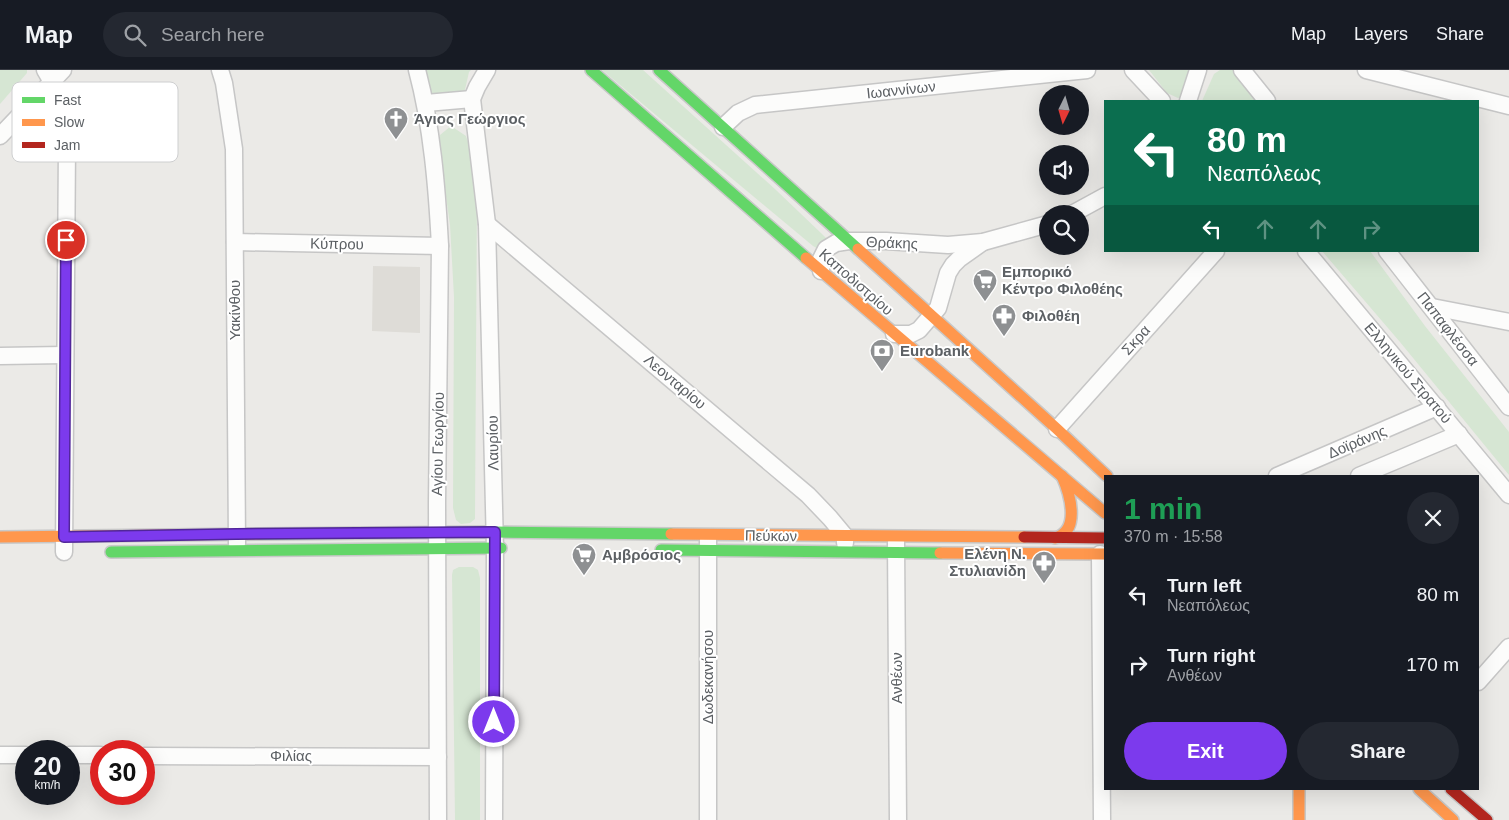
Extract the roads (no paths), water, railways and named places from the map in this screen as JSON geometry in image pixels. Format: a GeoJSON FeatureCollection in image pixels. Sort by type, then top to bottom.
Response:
{"type":"FeatureCollection","features":[{"type":"Feature","properties":{"kind":"street"},"geometry":{"type":"LineString","coordinates":[[48,76],[63,70]]}},
{"type":"Feature","properties":{"kind":"street","name":"Υακίνθου"},"geometry":{"type":"LineString","coordinates":[[220,70],[224,83],[234,149],[237,550]]}},
{"type":"Feature","properties":{"kind":"street","name":"Αγίου Γεωργίου"},"geometry":{"type":"LineString","coordinates":[[417,70],[426,103],[440,246],[437,541],[438,820]]}},
{"type":"Feature","properties":{"kind":"street"},"geometry":{"type":"LineString","coordinates":[[426,103],[472,100],[476,87],[487,70]]}},
{"type":"Feature","properties":{"kind":"street","name":"Καποδιστρίου"},"geometry":{"type":"LineString","coordinates":[[591,70],[894,334],[1104,512]]}},
{"type":"Feature","properties":{"kind":"street","name":"Καποδιστρίου"},"geometry":{"type":"LineString","coordinates":[[660,70],[1106,475]]}},
{"type":"Feature","properties":{"kind":"street","name":"Ιωαννίνων"},"geometry":{"type":"LineString","coordinates":[[722,127],[738,113],[755,105],[1087,70]]}},
{"type":"Feature","properties":{"kind":"street"},"geometry":{"type":"LineString","coordinates":[[1133,70],[1161,100]]}},
{"type":"Feature","properties":{"kind":"street"},"geometry":{"type":"LineString","coordinates":[[1188,100],[1198,70]]}},
{"type":"Feature","properties":{"kind":"street"},"geometry":{"type":"LineString","coordinates":[[1242,70],[1266,100]]}},
{"type":"Feature","properties":{"kind":"street"},"geometry":{"type":"LineString","coordinates":[[1366,70],[1509,106]]}},
{"type":"Feature","properties":{"kind":"street","name":"Λαυρίου"},"geometry":{"type":"LineString","coordinates":[[472,100],[487,224],[495,540],[494,820]]}},
{"type":"Feature","properties":{"kind":"street"},"geometry":{"type":"LineString","coordinates":[[0,136],[12,121]]}},
{"type":"Feature","properties":{"kind":"street"},"geometry":{"type":"LineString","coordinates":[[63,548],[66,162]]}},
{"type":"Feature","properties":{"kind":"street"},"geometry":{"type":"LineString","coordinates":[[1088,205],[1104,197]]}},
{"type":"Feature","properties":{"kind":"street","name":"Λεονταρίου"},"geometry":{"type":"LineString","coordinates":[[487,224],[808,495],[830,518],[845,544]]}},
{"type":"Feature","properties":{"kind":"street","name":"Θράκης"},"geometry":{"type":"LineString","coordinates":[[820,270],[821,259],[826,249],[836,243],[886,241],[948,245],[983,242],[1039,226]]}},
{"type":"Feature","properties":{"kind":"street","name":"Κύπρου"},"geometry":{"type":"LineString","coordinates":[[235,242],[440,246]]}},
{"type":"Feature","properties":{"kind":"street","name":"Θράκης"},"geometry":{"type":"LineString","coordinates":[[894,334],[911,334],[919,330],[938,308],[948,273],[953,265],[958,259],[983,242]]}},
{"type":"Feature","properties":{"kind":"street","name":"Σκρα"},"geometry":{"type":"LineString","coordinates":[[1057,429],[1215,252]]}},
{"type":"Feature","properties":{"kind":"street","name":"Ελληνικού Στρατού"},"geometry":{"type":"LineString","coordinates":[[1307,252],[1509,494]]}},
{"type":"Feature","properties":{"kind":"street","name":"Παπαφλέσσα"},"geometry":{"type":"LineString","coordinates":[[1388,252],[1509,407]]}},
{"type":"Feature","properties":{"kind":"street"},"geometry":{"type":"LineString","coordinates":[[1432,308],[1509,322]]}},
{"type":"Feature","properties":{"kind":"street"},"geometry":{"type":"LineString","coordinates":[[0,356],[64,355]]}},
{"type":"Feature","properties":{"kind":"street","name":"Δοϊράνης"},"geometry":{"type":"LineString","coordinates":[[1279,475],[1437,407]]}},
{"type":"Feature","properties":{"kind":"street"},"geometry":{"type":"LineString","coordinates":[[1362,475],[1459,434]]}},
{"type":"Feature","properties":{"kind":"street"},"geometry":{"type":"LineString","coordinates":[[1055,538],[1063,536],[1068,530],[1072,508],[1070,496],[1062,476]]}},
{"type":"Feature","properties":{"kind":"street"},"geometry":{"type":"LineString","coordinates":[[0,538],[63,548],[236,534],[437,541]]}},
{"type":"Feature","properties":{"kind":"street","name":"Πεύκων"},"geometry":{"type":"LineString","coordinates":[[437,541],[896,544],[1104,538]]}},
{"type":"Feature","properties":{"kind":"street"},"geometry":{"type":"LineString","coordinates":[[100,552],[237,550],[495,540]]}},
{"type":"Feature","properties":{"kind":"street","name":"Πεύκων"},"geometry":{"type":"LineString","coordinates":[[495,540],[515,548]]}},
{"type":"Feature","properties":{"kind":"street","name":"Πεύκων"},"geometry":{"type":"LineString","coordinates":[[650,550],[708,542],[896,544],[1103,554]]}},
{"type":"Feature","properties":{"kind":"street","name":"Δωδεκανήσου"},"geometry":{"type":"LineString","coordinates":[[708,542],[708,820]]}},
{"type":"Feature","properties":{"kind":"street","name":"Ανθέων"},"geometry":{"type":"LineString","coordinates":[[896,544],[898,820]]}},
{"type":"Feature","properties":{"kind":"street"},"geometry":{"type":"LineString","coordinates":[[1102,820],[1103,554]]}},
{"type":"Feature","properties":{"kind":"street"},"geometry":{"type":"LineString","coordinates":[[1479,681],[1509,647]]}},
{"type":"Feature","properties":{"kind":"street"},"geometry":{"type":"LineString","coordinates":[[0,755],[15,755]]}},
{"type":"Feature","properties":{"kind":"street","name":"Φιλίας"},"geometry":{"type":"LineString","coordinates":[[155,756],[438,757]]}},
{"type":"Feature","properties":{"kind":"street"},"geometry":{"type":"LineString","coordinates":[[1299,790],[1299,820]]}},
{"type":"Feature","properties":{"kind":"street"},"geometry":{"type":"LineString","coordinates":[[1420,790],[1453,820]]}},
{"type":"Feature","properties":{"kind":"street"},"geometry":{"type":"LineString","coordinates":[[1452,790],[1487,820]]}},
{"type":"Feature","properties":{"kind":"place","name":"Άγιος Γεώργιος"},"geometry":{"type":"Point","coordinates":[396,140]}},
{"type":"Feature","properties":{"kind":"place","name":"Εμπορικό Κέντρο Φιλοθέης"},"geometry":{"type":"Point","coordinates":[985,302]}},
{"type":"Feature","properties":{"kind":"place","name":"Φιλοθέη"},"geometry":{"type":"Point","coordinates":[1004,337]}},
{"type":"Feature","properties":{"kind":"place","name":"Eurobank"},"geometry":{"type":"Point","coordinates":[882,372]}},
{"type":"Feature","properties":{"kind":"place","name":"Αμβρόσιος"},"geometry":{"type":"Point","coordinates":[584,576]}},
{"type":"Feature","properties":{"kind":"place","name":"Ελένη Ν. Στυλιανίδη"},"geometry":{"type":"Point","coordinates":[1044,584]}}]}
